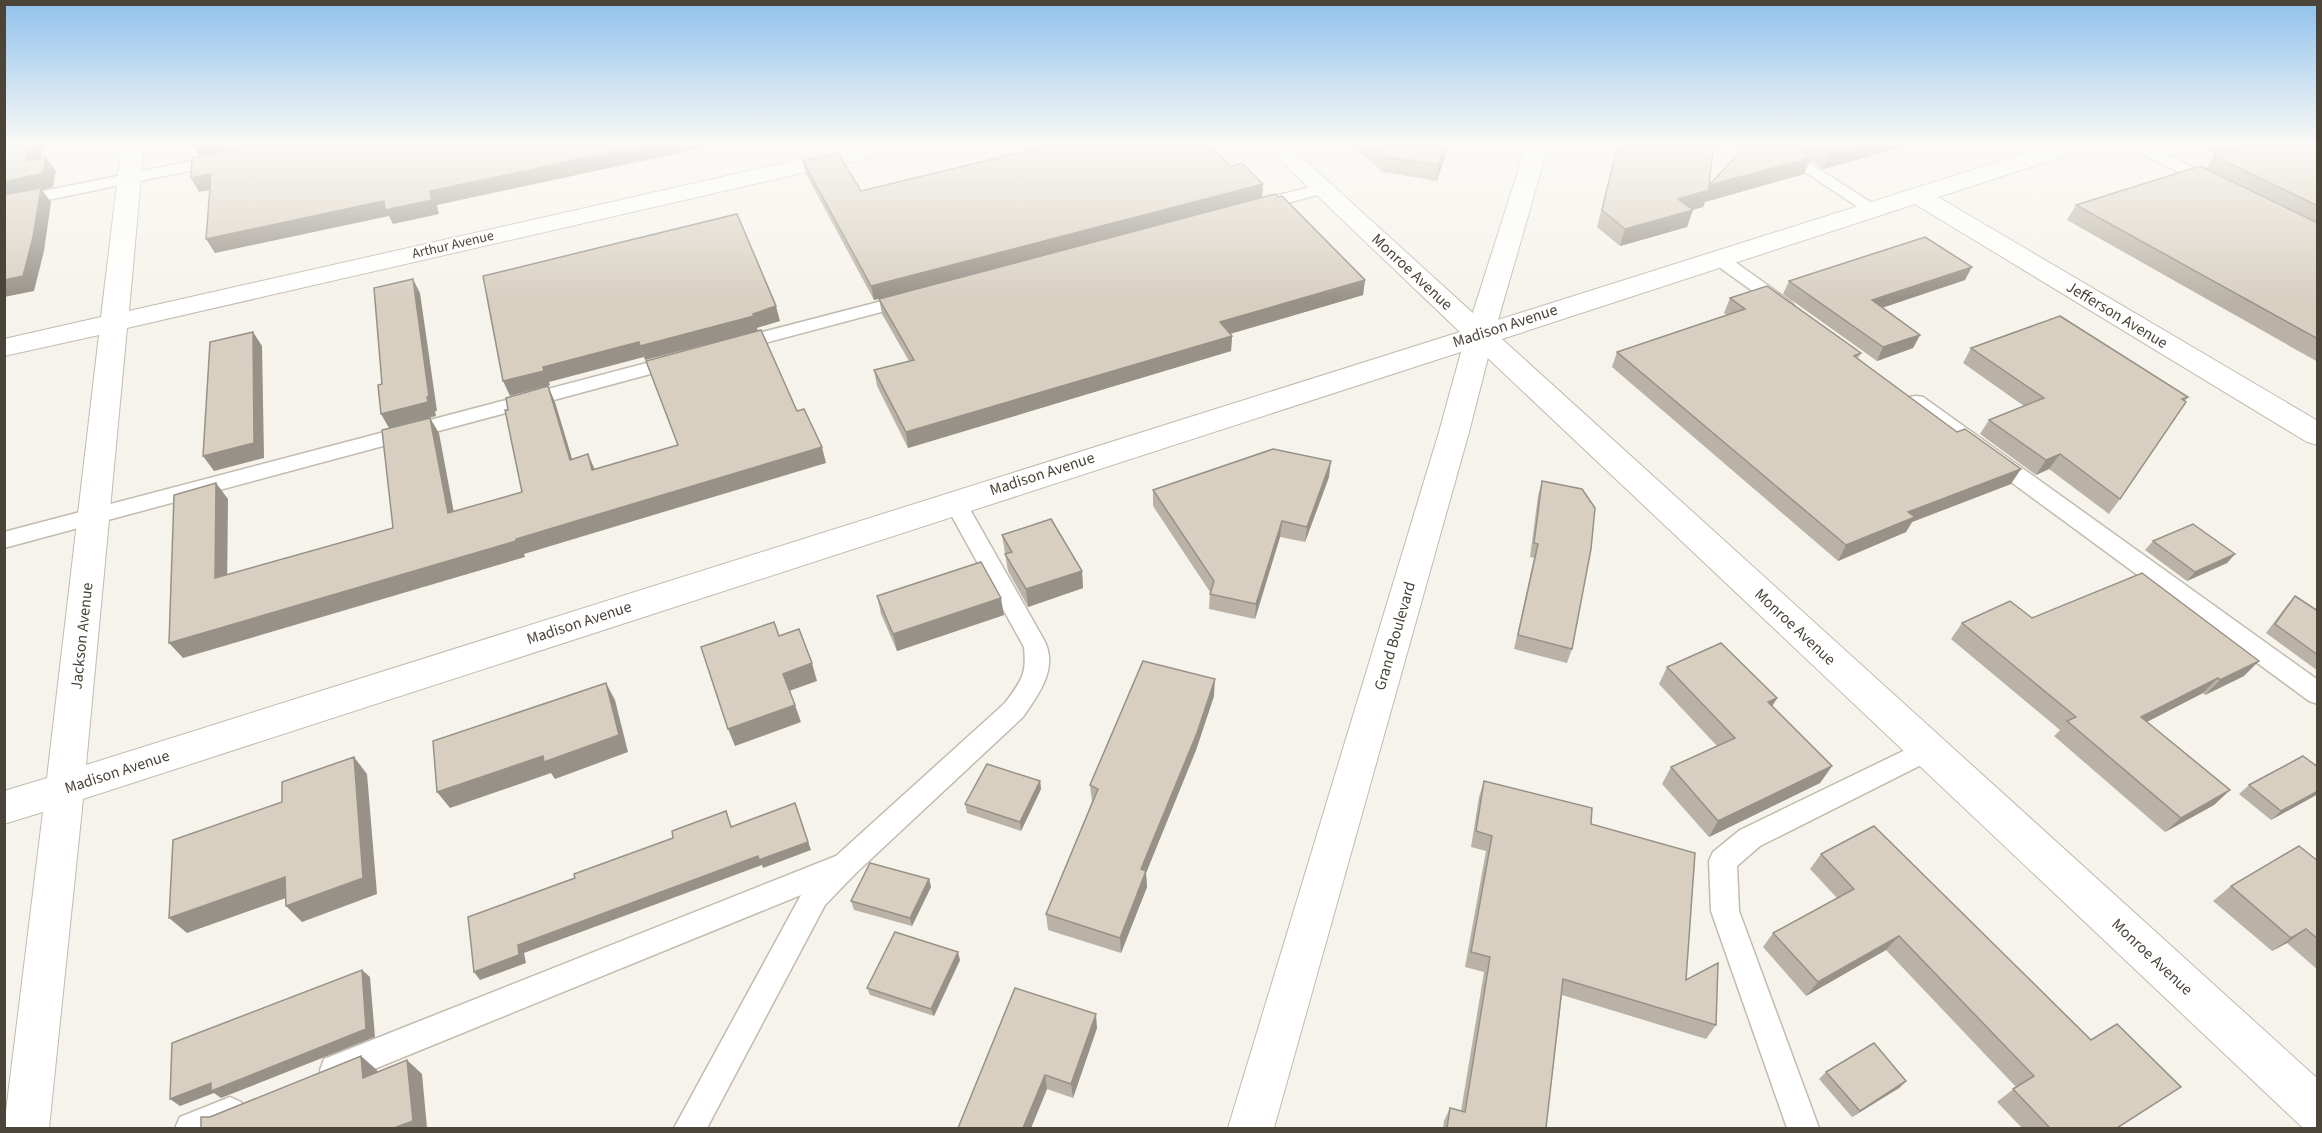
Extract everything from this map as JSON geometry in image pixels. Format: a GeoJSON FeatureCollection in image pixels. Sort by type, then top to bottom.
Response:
{"type":"FeatureCollection","features":[{"type":"Feature","properties":{"kind":"street","name":"Jackson Avenue"},"geometry":{"type":"LineString","coordinates":[[26,1128],[65,789],[127,196]]}},
{"type":"Feature","properties":{"kind":"street","name":"Arthur Avenue"},"geometry":{"type":"LineString","coordinates":[[4,348],[671,196]]}},
{"type":"Feature","properties":{"kind":"street","name":"Monroe Avenue"},"geometry":{"type":"LineString","coordinates":[[1329,196],[2318,1111]]}},
{"type":"Feature","properties":{"kind":"street","name":"Grand Boulevard"},"geometry":{"type":"LineString","coordinates":[[1251,1128],[1522,196]]}},
{"type":"Feature","properties":{"kind":"street","name":"Madison Avenue"},"geometry":{"type":"LineString","coordinates":[[4,808],[1914,196]]}},
{"type":"Feature","properties":{"kind":"street","name":"Jefferson Avenue"},"geometry":{"type":"LineString","coordinates":[[1918,196],[2318,435]]}},
{"type":"Feature","properties":{"kind":"lane"},"geometry":{"type":"LineString","coordinates":[[4,204],[45,196]]}},
{"type":"Feature","properties":{"kind":"lane"},"geometry":{"type":"LineString","coordinates":[[1234,213],[1297,196]]}},
{"type":"Feature","properties":{"kind":"lane"},"geometry":{"type":"LineString","coordinates":[[1852,196],[1873,209]]}},
{"type":"Feature","properties":{"kind":"lane"},"geometry":{"type":"LineString","coordinates":[[1718,258],[1797,315]]}},
{"type":"Feature","properties":{"kind":"lane"},"geometry":{"type":"LineString","coordinates":[[714,351],[922,296]]}},
{"type":"Feature","properties":{"kind":"lane"},"geometry":{"type":"LineString","coordinates":[[4,540],[690,357]]}},
{"type":"Feature","properties":{"kind":"lane"},"geometry":{"type":"LineString","coordinates":[[1903,392],[2318,694]]}},
{"type":"Feature","properties":{"kind":"lane"},"geometry":{"type":"LineString","coordinates":[[690,1128],[815,896],[846,864],[1014,710],[1029,688],[1038,667],[1036,647],[955,502]]}},
{"type":"Feature","properties":{"kind":"lane"},"geometry":{"type":"LineString","coordinates":[[1803,1128],[1725,911],[1723,861],[1750,838],[1928,750]]}},
{"type":"Feature","properties":{"kind":"lane"},"geometry":{"type":"LineString","coordinates":[[313,1079],[846,864]]}},
{"type":"Feature","properties":{"kind":"lane"},"geometry":{"type":"LineString","coordinates":[[191,1128],[257,1102]]}},
{"type":"Feature","properties":{"kind":"building"},"geometry":{"type":"Polygon","coordinates":[[[4,196],[40,196],[33,237],[23,276],[4,280],[4,196]]]}},
{"type":"Feature","properties":{"kind":"building"},"geometry":{"type":"Polygon","coordinates":[[[209,196],[431,196],[432,200],[385,210],[384,201],[206,239],[209,196]]]}},
{"type":"Feature","properties":{"kind":"building"},"geometry":{"type":"Polygon","coordinates":[[[822,196],[1217,196],[871,286],[822,196]]]}},
{"type":"Feature","properties":{"kind":"building"},"geometry":{"type":"Polygon","coordinates":[[[1268,196],[1282,196],[1365,280],[1220,322],[1232,336],[906,432],[874,370],[914,360],[879,299],[1268,196]]]}},
{"type":"Feature","properties":{"kind":"building"},"geometry":{"type":"Polygon","coordinates":[[[1605,196],[1689,196],[1678,199],[1693,210],[1625,229],[1602,210],[1605,196]]]}},
{"type":"Feature","properties":{"kind":"building"},"geometry":{"type":"Polygon","coordinates":[[[2105,196],[2262,196],[2318,223],[2318,339],[2076,205],[2105,196]]]}},
{"type":"Feature","properties":{"kind":"building"},"geometry":{"type":"Polygon","coordinates":[[[2297,196],[2318,196],[2318,206],[2297,196]]]}},
{"type":"Feature","properties":{"kind":"building"},"geometry":{"type":"Polygon","coordinates":[[[737,214],[776,306],[753,314],[754,316],[640,346],[639,342],[543,367],[544,371],[503,381],[483,276],[737,214]]]}},
{"type":"Feature","properties":{"kind":"building"},"geometry":{"type":"Polygon","coordinates":[[[1925,237],[1972,267],[1872,300],[1920,335],[1883,347],[1789,281],[1925,237]]]}},
{"type":"Feature","properties":{"kind":"building"},"geometry":{"type":"Polygon","coordinates":[[[413,279],[428,402],[381,414],[378,385],[382,384],[374,288],[413,279]]]}},
{"type":"Feature","properties":{"kind":"building"},"geometry":{"type":"Polygon","coordinates":[[[1767,286],[1861,353],[1854,356],[1957,432],[1965,429],[2021,469],[1908,512],[1915,517],[1846,545],[1617,352],[1745,309],[1730,298],[1767,286]]]}},
{"type":"Feature","properties":{"kind":"building"},"geometry":{"type":"Polygon","coordinates":[[[2060,316],[2188,397],[2182,399],[2186,402],[2120,499],[2060,454],[2046,460],[1989,420],[2044,398],[1971,348],[2060,316]]]}},
{"type":"Feature","properties":{"kind":"building"},"geometry":{"type":"Polygon","coordinates":[[[761,330],[797,411],[804,409],[822,447],[516,539],[516,541],[169,643],[174,495],[216,483],[215,578],[393,528],[382,430],[430,418],[448,513],[522,492],[505,410],[508,410],[506,398],[548,386],[570,460],[588,454],[592,470],[678,445],[646,361],[761,330]]]}},
{"type":"Feature","properties":{"kind":"building"},"geometry":{"type":"Polygon","coordinates":[[[253,332],[254,443],[203,456],[210,342],[253,332]]]}},
{"type":"Feature","properties":{"kind":"building"},"geometry":{"type":"Polygon","coordinates":[[[1273,449],[1331,461],[1307,527],[1282,521],[1256,604],[1210,594],[1214,581],[1153,490],[1273,449]]]}},
{"type":"Feature","properties":{"kind":"building"},"geometry":{"type":"Polygon","coordinates":[[[1542,481],[1582,489],[1595,508],[1591,549],[1572,649],[1518,635],[1538,544],[1534,543],[1542,481]]]}},
{"type":"Feature","properties":{"kind":"building"},"geometry":{"type":"Polygon","coordinates":[[[1051,519],[1082,571],[1026,589],[1005,554],[1012,552],[1002,535],[1051,519]]]}},
{"type":"Feature","properties":{"kind":"building"},"geometry":{"type":"Polygon","coordinates":[[[2193,524],[2235,554],[2195,572],[2153,541],[2193,524]]]}},
{"type":"Feature","properties":{"kind":"building"},"geometry":{"type":"Polygon","coordinates":[[[981,562],[1001,598],[893,634],[877,596],[981,562]]]}},
{"type":"Feature","properties":{"kind":"building"},"geometry":{"type":"Polygon","coordinates":[[[2142,573],[2259,661],[2220,680],[2218,678],[2141,717],[2230,790],[2181,818],[2067,721],[2076,717],[1962,623],[2010,601],[2032,618],[2142,573]]]}},
{"type":"Feature","properties":{"kind":"building"},"geometry":{"type":"Polygon","coordinates":[[[2295,596],[2318,611],[2318,655],[2275,624],[2295,596]]]}},
{"type":"Feature","properties":{"kind":"building"},"geometry":{"type":"Polygon","coordinates":[[[774,622],[779,636],[799,629],[812,663],[783,674],[795,705],[728,729],[701,647],[774,622]]]}},
{"type":"Feature","properties":{"kind":"building"},"geometry":{"type":"Polygon","coordinates":[[[1721,643],[1777,698],[1768,702],[1832,766],[1718,821],[1671,767],[1735,738],[1667,667],[1721,643]]]}},
{"type":"Feature","properties":{"kind":"building"},"geometry":{"type":"Polygon","coordinates":[[[1143,661],[1215,679],[1197,733],[1141,869],[1146,871],[1120,938],[1046,914],[1098,789],[1090,785],[1143,661]]]}},
{"type":"Feature","properties":{"kind":"building"},"geometry":{"type":"Polygon","coordinates":[[[606,683],[619,735],[544,762],[543,756],[437,792],[433,741],[606,683]]]}},
{"type":"Feature","properties":{"kind":"building"},"geometry":{"type":"Polygon","coordinates":[[[2303,756],[2318,767],[2318,791],[2281,811],[2249,785],[2303,756]]]}},
{"type":"Feature","properties":{"kind":"building"},"geometry":{"type":"Polygon","coordinates":[[[354,757],[363,878],[286,906],[285,877],[169,918],[173,840],[282,802],[282,782],[354,757]]]}},
{"type":"Feature","properties":{"kind":"building"},"geometry":{"type":"Polygon","coordinates":[[[987,764],[1040,781],[1020,822],[965,804],[987,764]]]}},
{"type":"Feature","properties":{"kind":"building"},"geometry":{"type":"Polygon","coordinates":[[[1484,781],[1592,808],[1591,824],[1695,853],[1686,980],[1718,963],[1716,1025],[1563,979],[1546,1128],[1447,1128],[1450,1108],[1465,1112],[1490,957],[1471,952],[1492,836],[1476,831],[1484,781]]]}},
{"type":"Feature","properties":{"kind":"building"},"geometry":{"type":"Polygon","coordinates":[[[795,803],[808,842],[759,860],[758,856],[518,945],[519,955],[474,972],[468,917],[575,878],[574,874],[673,838],[672,831],[726,811],[731,827],[795,803]]]}},
{"type":"Feature","properties":{"kind":"building"},"geometry":{"type":"Polygon","coordinates":[[[1874,826],[2091,1040],[2117,1024],[2181,1087],[2117,1128],[2050,1128],[2013,1089],[2034,1076],[1899,936],[1818,982],[1773,933],[1854,889],[1821,854],[1874,826]]]}},
{"type":"Feature","properties":{"kind":"building"},"geometry":{"type":"Polygon","coordinates":[[[2299,846],[2318,861],[2318,939],[2306,929],[2291,938],[2231,886],[2299,846]]]}},
{"type":"Feature","properties":{"kind":"building"},"geometry":{"type":"Polygon","coordinates":[[[870,863],[929,879],[910,918],[851,901],[870,863]]]}},
{"type":"Feature","properties":{"kind":"building"},"geometry":{"type":"Polygon","coordinates":[[[895,932],[958,952],[931,1009],[867,988],[895,932]]]}},
{"type":"Feature","properties":{"kind":"building"},"geometry":{"type":"Polygon","coordinates":[[[362,970],[366,1029],[211,1091],[211,1083],[170,1099],[172,1043],[362,970]]]}},
{"type":"Feature","properties":{"kind":"building"},"geometry":{"type":"Polygon","coordinates":[[[1015,988],[1096,1014],[1071,1084],[1045,1075],[1023,1128],[958,1128],[1015,988]]]}},
{"type":"Feature","properties":{"kind":"building"},"geometry":{"type":"Polygon","coordinates":[[[1874,1043],[1906,1081],[1860,1111],[1826,1072],[1874,1043]]]}},
{"type":"Feature","properties":{"kind":"building"},"geometry":{"type":"Polygon","coordinates":[[[361,1056],[363,1078],[407,1060],[413,1121],[394,1128],[201,1128],[201,1117],[210,1117],[361,1056]]]}}]}
